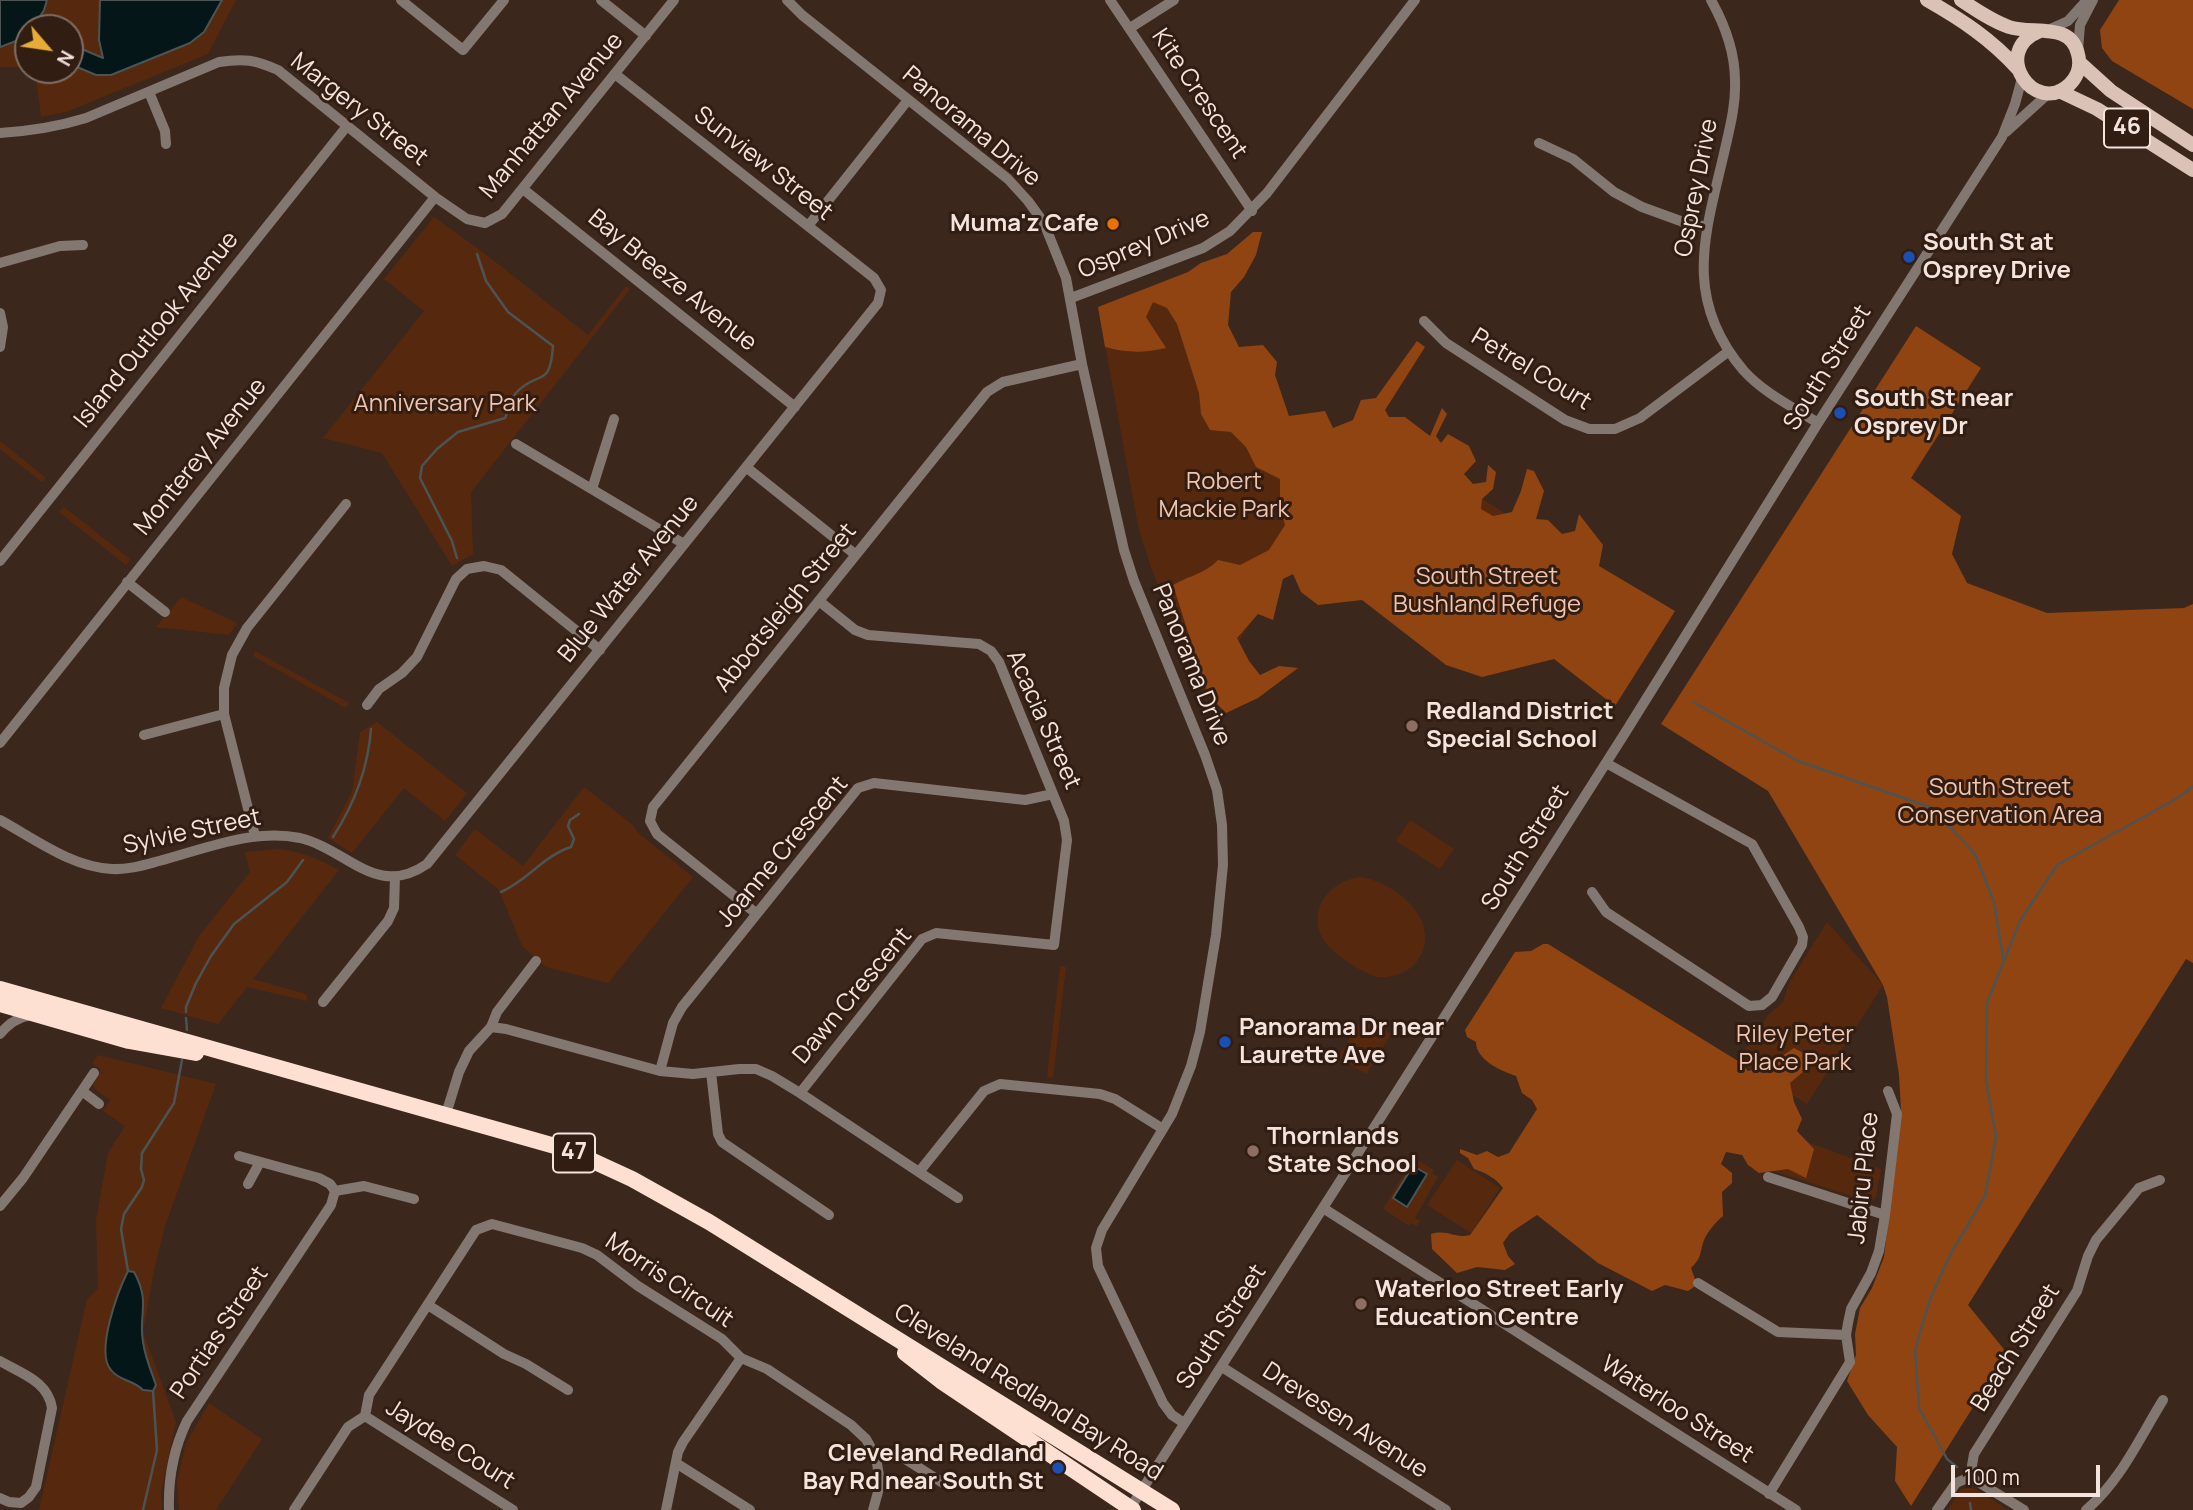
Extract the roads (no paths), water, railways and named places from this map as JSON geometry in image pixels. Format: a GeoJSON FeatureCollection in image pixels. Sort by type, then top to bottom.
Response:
{"type":"FeatureCollection","features":[{"type":"Feature","properties":{"kind":"highway","name":"Cleveland Redland Bay Road"},"geometry":{"type":"LineString","coordinates":[[0,989],[569,1150],[632,1180],[709,1222],[859,1317],[941,1381],[1130,1509]]}},
{"type":"Feature","properties":{"kind":"highway","name":"Cleveland Redland Bay Road"},"geometry":{"type":"LineString","coordinates":[[0,1003],[129,1041],[257,1063]]}},
{"type":"Feature","properties":{"kind":"highway"},"geometry":{"type":"LineString","coordinates":[[58,1005],[90,1020],[128,1030],[132,1034],[129,1041]]}},
{"type":"Feature","properties":{"kind":"highway","name":"Cleveland Redland Bay Road"},"geometry":{"type":"LineString","coordinates":[[859,1317],[893,1334],[1171,1510]]}},
{"type":"Feature","properties":{"kind":"main road","name":"46"},"geometry":{"type":"LineString","coordinates":[[1927,0],[1977,29],[1997,46],[2038,92],[2054,92],[2097,109],[2193,170]]}},
{"type":"Feature","properties":{"kind":"main road","name":"46"},"geometry":{"type":"LineString","coordinates":[[1961,0],[2010,28],[2059,32],[2068,37],[2079,56],[2111,92],[2193,145]]}},
{"type":"Feature","properties":{"kind":"main road"},"geometry":{"type":"LineString","coordinates":[[2020,74],[2017,58],[2020,48],[2026,40],[2044,31]]}},
{"type":"Feature","properties":{"kind":"main road"},"geometry":{"type":"LineString","coordinates":[[2054,92],[2073,81],[2079,56]]}},
{"type":"Feature","properties":{"kind":"street"},"geometry":{"type":"LineString","coordinates":[[401,0],[463,50],[504,0]]}},
{"type":"Feature","properties":{"kind":"street"},"geometry":{"type":"LineString","coordinates":[[601,0],[646,36]]}},
{"type":"Feature","properties":{"kind":"street","name":"Manhattan Avenue"},"geometry":{"type":"LineString","coordinates":[[485,223],[502,214],[674,0]]}},
{"type":"Feature","properties":{"kind":"street","name":"Panorama Drive"},"geometry":{"type":"LineString","coordinates":[[787,0],[802,15],[1007,179],[1044,223],[1056,248],[1071,298],[1082,364],[1124,550],[1217,790],[1222,825],[1223,865],[1216,935],[1200,1032],[1180,1098],[1102,1230],[1095,1258],[1163,1403],[1172,1415],[1184,1423]]}},
{"type":"Feature","properties":{"kind":"street","name":"Kite Crescent"},"geometry":{"type":"LineString","coordinates":[[1110,0],[1252,211]]}},
{"type":"Feature","properties":{"kind":"street"},"geometry":{"type":"LineString","coordinates":[[1130,28],[1174,0]]}},
{"type":"Feature","properties":{"kind":"street","name":"Osprey Drive"},"geometry":{"type":"LineString","coordinates":[[1071,298],[1203,248],[1230,231],[1252,211],[1415,0]]}},
{"type":"Feature","properties":{"kind":"street","name":"Osprey Drive"},"geometry":{"type":"LineString","coordinates":[[1712,0],[1722,19],[1732,50],[1735,80],[1734,107],[1703,251],[1702,278],[1708,306],[1729,351],[1745,372],[1765,389],[1818,423]]}},
{"type":"Feature","properties":{"kind":"street"},"geometry":{"type":"LineString","coordinates":[[2044,31],[2068,20],[2087,0]]}},
{"type":"Feature","properties":{"kind":"street"},"geometry":{"type":"LineString","coordinates":[[2079,56],[2080,25],[2093,0]]}},
{"type":"Feature","properties":{"kind":"street","name":"Margery Street"},"geometry":{"type":"LineString","coordinates":[[0,133],[38,130],[66,124],[219,62],[237,59],[256,61],[278,70],[435,197],[467,219],[485,223]]}},
{"type":"Feature","properties":{"kind":"street","name":"Sunview Street"},"geometry":{"type":"LineString","coordinates":[[615,74],[874,278],[881,290]]}},
{"type":"Feature","properties":{"kind":"street","name":"South Street"},"geometry":{"type":"LineString","coordinates":[[1130,1509],[2002,137],[2015,104],[2020,74]]}},
{"type":"Feature","properties":{"kind":"street"},"geometry":{"type":"LineString","coordinates":[[149,92],[165,131],[166,144]]}},
{"type":"Feature","properties":{"kind":"street","name":"South Street"},"geometry":{"type":"LineString","coordinates":[[2002,137],[2054,92]]}},
{"type":"Feature","properties":{"kind":"street"},"geometry":{"type":"LineString","coordinates":[[808,226],[908,100]]}},
{"type":"Feature","properties":{"kind":"street","name":"Island Outlook Avenue"},"geometry":{"type":"LineString","coordinates":[[0,561],[347,126]]}},
{"type":"Feature","properties":{"kind":"street"},"geometry":{"type":"LineString","coordinates":[[1539,143],[1573,159],[1614,192],[1642,207],[1686,223],[1707,227]]}},
{"type":"Feature","properties":{"kind":"street","name":"Bay Breeze Avenue"},"geometry":{"type":"LineString","coordinates":[[523,189],[795,407]]}},
{"type":"Feature","properties":{"kind":"street","name":"Monterey Avenue"},"geometry":{"type":"LineString","coordinates":[[0,743],[435,197]]}},
{"type":"Feature","properties":{"kind":"street"},"geometry":{"type":"LineString","coordinates":[[0,263],[61,246],[83,245]]}},
{"type":"Feature","properties":{"kind":"street","name":"Blue Water Avenue"},"geometry":{"type":"LineString","coordinates":[[395,877],[414,873],[428,864],[878,303],[881,290]]}},
{"type":"Feature","properties":{"kind":"street"},"geometry":{"type":"LineString","coordinates":[[0,313],[4,327],[0,347]]}},
{"type":"Feature","properties":{"kind":"street","name":"Petrel Court"},"geometry":{"type":"LineString","coordinates":[[1424,321],[1446,343],[1565,420],[1589,429],[1615,429],[1640,418],[1729,351]]}},
{"type":"Feature","properties":{"kind":"street","name":"Abbotsleigh Street"},"geometry":{"type":"LineString","coordinates":[[757,914],[657,834],[650,821],[653,807],[994,386],[1082,364]]}},
{"type":"Feature","properties":{"kind":"street"},"geometry":{"type":"LineString","coordinates":[[592,489],[614,419]]}},
{"type":"Feature","properties":{"kind":"street"},"geometry":{"type":"LineString","coordinates":[[516,444],[684,544]]}},
{"type":"Feature","properties":{"kind":"street"},"geometry":{"type":"LineString","coordinates":[[746,467],[856,555]]}},
{"type":"Feature","properties":{"kind":"street"},"geometry":{"type":"LineString","coordinates":[[255,836],[224,714],[227,671],[241,637],[346,504]]}},
{"type":"Feature","properties":{"kind":"street"},"geometry":{"type":"LineString","coordinates":[[367,705],[379,689],[402,673],[417,657],[457,579],[467,569],[484,566],[501,570],[600,650]]}},
{"type":"Feature","properties":{"kind":"street"},"geometry":{"type":"LineString","coordinates":[[127,582],[165,612]]}},
{"type":"Feature","properties":{"kind":"street","name":"Acacia Street"},"geometry":{"type":"LineString","coordinates":[[819,601],[855,630],[868,635],[979,644],[991,651],[999,662],[1064,821],[1067,840],[1054,945]]}},
{"type":"Feature","properties":{"kind":"street"},"geometry":{"type":"LineString","coordinates":[[144,735],[224,714]]}},
{"type":"Feature","properties":{"kind":"street"},"geometry":{"type":"LineString","coordinates":[[1592,892],[1606,912],[1749,1006],[1762,1005],[1772,997],[1802,945],[1803,937],[1799,927],[1752,844],[1606,763]]}},
{"type":"Feature","properties":{"kind":"street","name":"Joanne Crescent"},"geometry":{"type":"LineString","coordinates":[[660,1072],[673,1023],[682,1007],[858,788],[874,783],[1025,800],[1053,794]]}},
{"type":"Feature","properties":{"kind":"street","name":"Sylvie Street"},"geometry":{"type":"LineString","coordinates":[[0,820],[72,860],[113,869],[134,868],[255,836],[280,835],[323,846],[371,874],[395,877]]}},
{"type":"Feature","properties":{"kind":"street"},"geometry":{"type":"LineString","coordinates":[[323,1002],[388,921],[394,908],[395,877]]}},
{"type":"Feature","properties":{"kind":"street","name":"Dawn Crescent"},"geometry":{"type":"LineString","coordinates":[[491,1027],[660,1072],[693,1074],[756,1069],[800,1093],[922,939],[936,933],[1054,945]]}},
{"type":"Feature","properties":{"kind":"street"},"geometry":{"type":"LineString","coordinates":[[446,1114],[459,1072],[469,1051],[491,1027],[497,1012],[536,961]]}},
{"type":"Feature","properties":{"kind":"street"},"geometry":{"type":"LineString","coordinates":[[0,1034],[7,1025],[22,1016],[37,1014]]}},
{"type":"Feature","properties":{"kind":"street"},"geometry":{"type":"LineString","coordinates":[[711,1072],[718,1134],[722,1142],[829,1215]]}},
{"type":"Feature","properties":{"kind":"street"},"geometry":{"type":"LineString","coordinates":[[0,1206],[23,1178],[94,1073]]}},
{"type":"Feature","properties":{"kind":"street"},"geometry":{"type":"LineString","coordinates":[[919,1172],[984,1091],[1000,1084],[1100,1094],[1115,1099],[1163,1129]]}},
{"type":"Feature","properties":{"kind":"street"},"geometry":{"type":"LineString","coordinates":[[82,1091],[99,1104]]}},
{"type":"Feature","properties":{"kind":"street","name":"Jabiru Place"},"geometry":{"type":"LineString","coordinates":[[1769,1494],[1850,1362],[1846,1335],[1851,1309],[1871,1273],[1879,1251],[1885,1215],[1897,1114],[1888,1091]]}},
{"type":"Feature","properties":{"kind":"street"},"geometry":{"type":"LineString","coordinates":[[800,1093],[958,1198]]}},
{"type":"Feature","properties":{"kind":"street"},"geometry":{"type":"LineString","coordinates":[[239,1156],[318,1178],[330,1184],[335,1191],[365,1186],[414,1199]]}},
{"type":"Feature","properties":{"kind":"street"},"geometry":{"type":"LineString","coordinates":[[248,1184],[260,1161]]}},
{"type":"Feature","properties":{"kind":"street"},"geometry":{"type":"LineString","coordinates":[[1768,1177],[1885,1215]]}},
{"type":"Feature","properties":{"kind":"street","name":"Beach Street"},"geometry":{"type":"LineString","coordinates":[[1970,1477],[1974,1454],[2077,1291],[2096,1240],[2139,1188],[2160,1180]]}},
{"type":"Feature","properties":{"kind":"street","name":"Portias Street"},"geometry":{"type":"LineString","coordinates":[[169,1510],[171,1466],[177,1441],[187,1421],[331,1205],[335,1191]]}},
{"type":"Feature","properties":{"kind":"street","name":"Waterloo Street"},"geometry":{"type":"LineString","coordinates":[[1323,1208],[1796,1510]]}},
{"type":"Feature","properties":{"kind":"street","name":"Morris Circuit"},"geometry":{"type":"LineString","coordinates":[[295,1510],[348,1427],[365,1416],[369,1395],[476,1230],[492,1224],[582,1248],[597,1255],[638,1286],[722,1339],[741,1358],[767,1369],[851,1425],[866,1439],[877,1457]]}},
{"type":"Feature","properties":{"kind":"street"},"geometry":{"type":"LineString","coordinates":[[1698,1283],[1778,1332],[1846,1335]]}},
{"type":"Feature","properties":{"kind":"street"},"geometry":{"type":"LineString","coordinates":[[428,1305],[504,1354],[568,1390]]}},
{"type":"Feature","properties":{"kind":"street"},"geometry":{"type":"LineString","coordinates":[[666,1510],[683,1442],[741,1358]]}},
{"type":"Feature","properties":{"kind":"street"},"geometry":{"type":"LineString","coordinates":[[0,1361],[44,1387],[50,1396],[52,1409],[36,1486],[21,1503],[0,1498]]}},
{"type":"Feature","properties":{"kind":"street","name":"Drevesen Avenue"},"geometry":{"type":"LineString","coordinates":[[1222,1367],[1446,1510]]}},
{"type":"Feature","properties":{"kind":"street"},"geometry":{"type":"LineString","coordinates":[[2086,1510],[2112,1483],[2163,1400]]}},
{"type":"Feature","properties":{"kind":"street","name":"Jaydee Court"},"geometry":{"type":"LineString","coordinates":[[365,1416],[513,1510]]}},
{"type":"Feature","properties":{"kind":"street"},"geometry":{"type":"LineString","coordinates":[[873,1510],[879,1484],[877,1457],[902,1457],[943,1483]]}},
{"type":"Feature","properties":{"kind":"street"},"geometry":{"type":"LineString","coordinates":[[676,1463],[750,1510]]}},
{"type":"Feature","properties":{"kind":"street"},"geometry":{"type":"LineString","coordinates":[[1937,1510],[1956,1483],[1970,1477],[2024,1510]]}},
{"type":"Feature","properties":{"kind":"waterway"},"geometry":{"type":"LineString","coordinates":[[457,558],[452,541],[420,478],[422,466],[458,432],[505,418],[516,393],[546,374],[553,346],[508,312],[486,281],[477,254]]}},
{"type":"Feature","properties":{"kind":"waterway"},"geometry":{"type":"LineString","coordinates":[[1693,702],[1798,761],[1932,808],[1975,854],[1994,902],[2003,958]]}},
{"type":"Feature","properties":{"kind":"waterway"},"geometry":{"type":"LineString","coordinates":[[333,837],[359,785],[367,758],[371,729]]}},
{"type":"Feature","properties":{"kind":"waterway"},"geometry":{"type":"LineString","coordinates":[[1957,1467],[1947,1459],[1919,1408],[1915,1350],[1930,1299],[1950,1255],[1985,1196],[1996,1137],[1986,1080],[1987,1003],[2020,921],[2057,865],[2181,796],[2193,786]]}},
{"type":"Feature","properties":{"kind":"waterway"},"geometry":{"type":"LineString","coordinates":[[501,892],[519,882],[552,856],[571,847],[574,839],[568,826],[570,820],[579,814]]}},
{"type":"Feature","properties":{"kind":"waterway"},"geometry":{"type":"LineString","coordinates":[[186,1012],[196,983],[234,924],[287,882],[303,860]]}},
{"type":"Feature","properties":{"kind":"waterway"},"geometry":{"type":"LineString","coordinates":[[186,1018],[187,1030]]}},
{"type":"Feature","properties":{"kind":"waterway"},"geometry":{"type":"LineString","coordinates":[[128,1271],[121,1229],[124,1214],[142,1187],[142,1153],[174,1103],[182,1060]]}},
{"type":"Feature","properties":{"kind":"waterway"},"geometry":{"type":"LineString","coordinates":[[143,1510],[157,1450],[153,1391]]}},
{"type":"Feature","properties":{"kind":"waterway"},"geometry":{"type":"LineString","coordinates":[[1970,1503],[1971,1510]]}},
{"type":"Feature","properties":{"kind":"place","name":"Muma'z Cafe"},"geometry":{"type":"Point","coordinates":[1113,224]}},
{"type":"Feature","properties":{"kind":"place","name":"South St at Osprey Drive"},"geometry":{"type":"Point","coordinates":[1909,257]}},
{"type":"Feature","properties":{"kind":"place","name":"South St near Osprey Dr"},"geometry":{"type":"Point","coordinates":[1840,413]}},
{"type":"Feature","properties":{"kind":"place","name":"Redland District Special School"},"geometry":{"type":"Point","coordinates":[1412,726]}},
{"type":"Feature","properties":{"kind":"place","name":"Panorama Dr near Laurette Ave"},"geometry":{"type":"Point","coordinates":[1225,1042]}},
{"type":"Feature","properties":{"kind":"place","name":"Thornlands State School"},"geometry":{"type":"Point","coordinates":[1253,1151]}},
{"type":"Feature","properties":{"kind":"place","name":"Waterloo Street Early Education Centre"},"geometry":{"type":"Point","coordinates":[1361,1304]}},
{"type":"Feature","properties":{"kind":"place","name":"Cleveland Redland Bay Rd near South St"},"geometry":{"type":"Point","coordinates":[1058,1468]}},
{"type":"Feature","properties":{"kind":"park label","name":"Anniversary Park"},"geometry":{"type":"Point","coordinates":[445,404]}},
{"type":"Feature","properties":{"kind":"park label","name":"Robert Mackie Park"},"geometry":{"type":"Point","coordinates":[1224,496]}},
{"type":"Feature","properties":{"kind":"park label","name":"South Street Bushland Refuge"},"geometry":{"type":"Point","coordinates":[1487,591]}},
{"type":"Feature","properties":{"kind":"park label","name":"South Street Conservation Area"},"geometry":{"type":"Point","coordinates":[2000,802]}},
{"type":"Feature","properties":{"kind":"park label","name":"Riley Peter Place Park"},"geometry":{"type":"Point","coordinates":[1795,1049]}}]}
